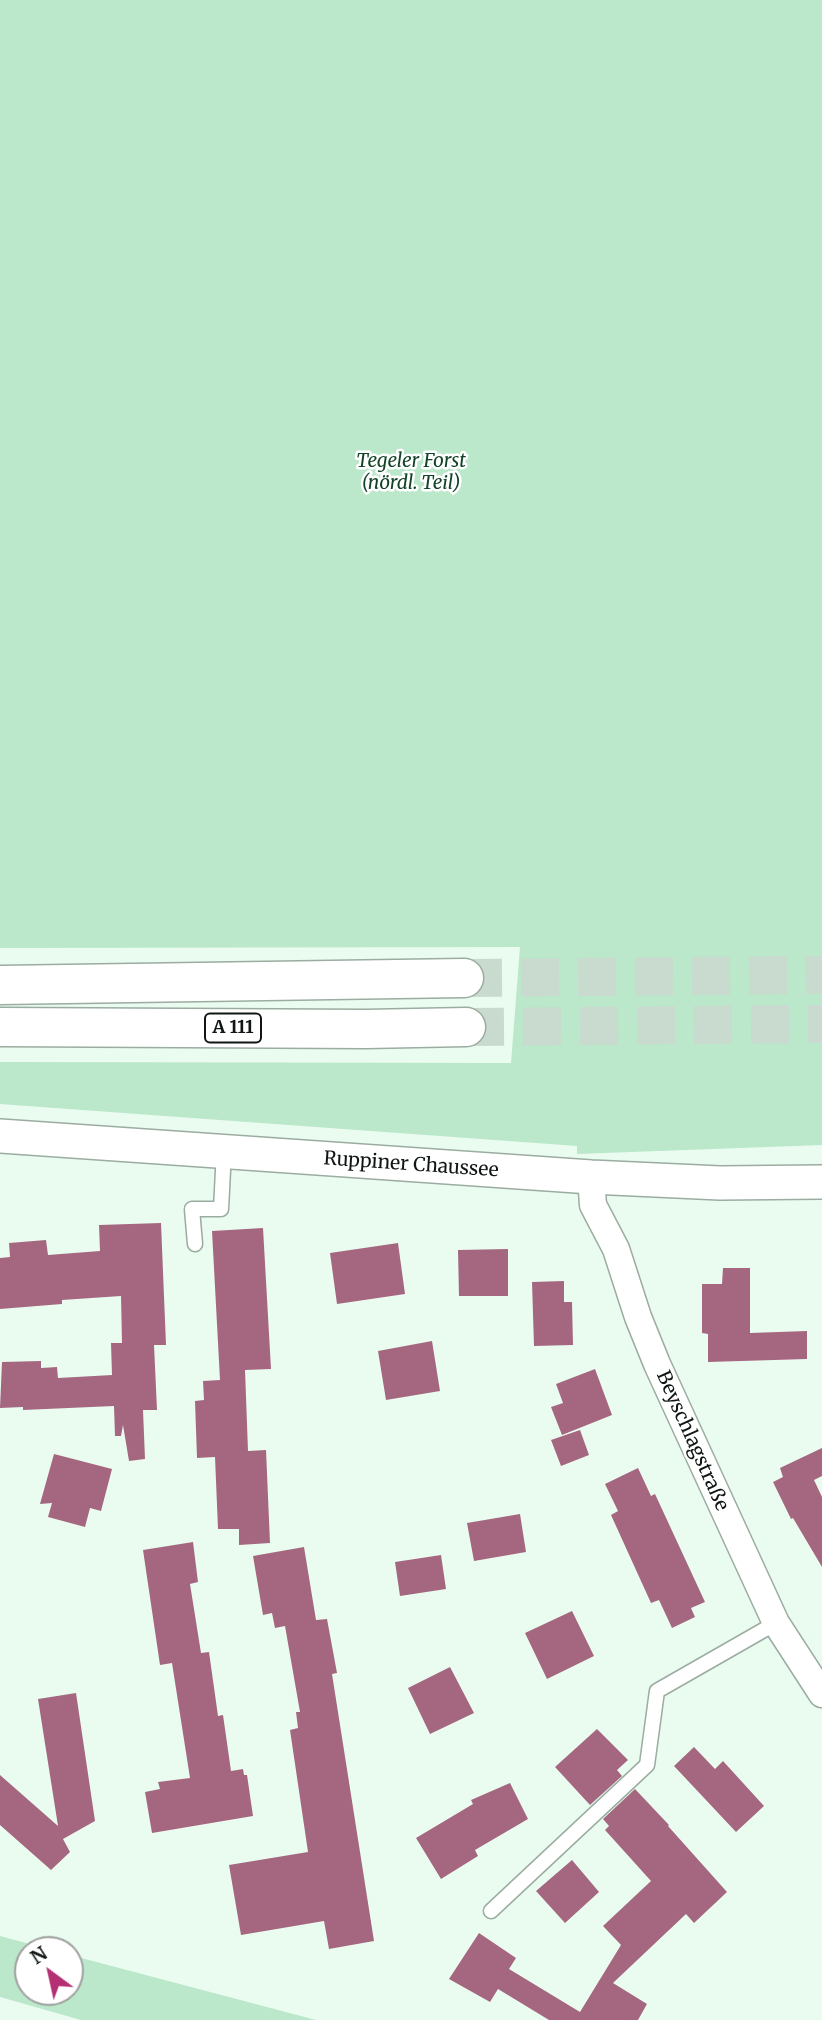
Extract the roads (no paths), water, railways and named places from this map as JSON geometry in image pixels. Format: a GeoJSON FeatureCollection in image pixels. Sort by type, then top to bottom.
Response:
{"type":"FeatureCollection","features":[{"type":"Feature","properties":{"kind":"highway"},"geometry":{"type":"LineString","coordinates":[[0,985],[464,978]]}},
{"type":"Feature","properties":{"kind":"highway","name":"A 111"},"geometry":{"type":"LineString","coordinates":[[0,1027],[466,1027]]}},
{"type":"Feature","properties":{"kind":"street","name":"Ruppiner Chaussee"},"geometry":{"type":"LineString","coordinates":[[0,1136],[591,1177],[720,1183],[822,1182]]}},
{"type":"Feature","properties":{"kind":"street","name":"Beyschlagstraße"},"geometry":{"type":"LineString","coordinates":[[591,1177],[593,1205],[615,1249],[657,1364],[776,1623],[822,1694]]}},
{"type":"Feature","properties":{"kind":"lane"},"geometry":{"type":"LineString","coordinates":[[195,1244],[192,1209],[221,1209],[224,1151]]}},
{"type":"Feature","properties":{"kind":"lane"},"geometry":{"type":"LineString","coordinates":[[491,1911],[647,1765],[657,1691],[776,1623]]}},
{"type":"Feature","properties":{"kind":"tunnel"},"geometry":{"type":"LineString","coordinates":[[464,978],[822,975]]}},
{"type":"Feature","properties":{"kind":"tunnel"},"geometry":{"type":"LineString","coordinates":[[466,1027],[822,1024]]}},
{"type":"Feature","properties":{"kind":"park label","name":"Tegeler Forst (nördl. Teil)"},"geometry":{"type":"Point","coordinates":[411,473]}}]}
